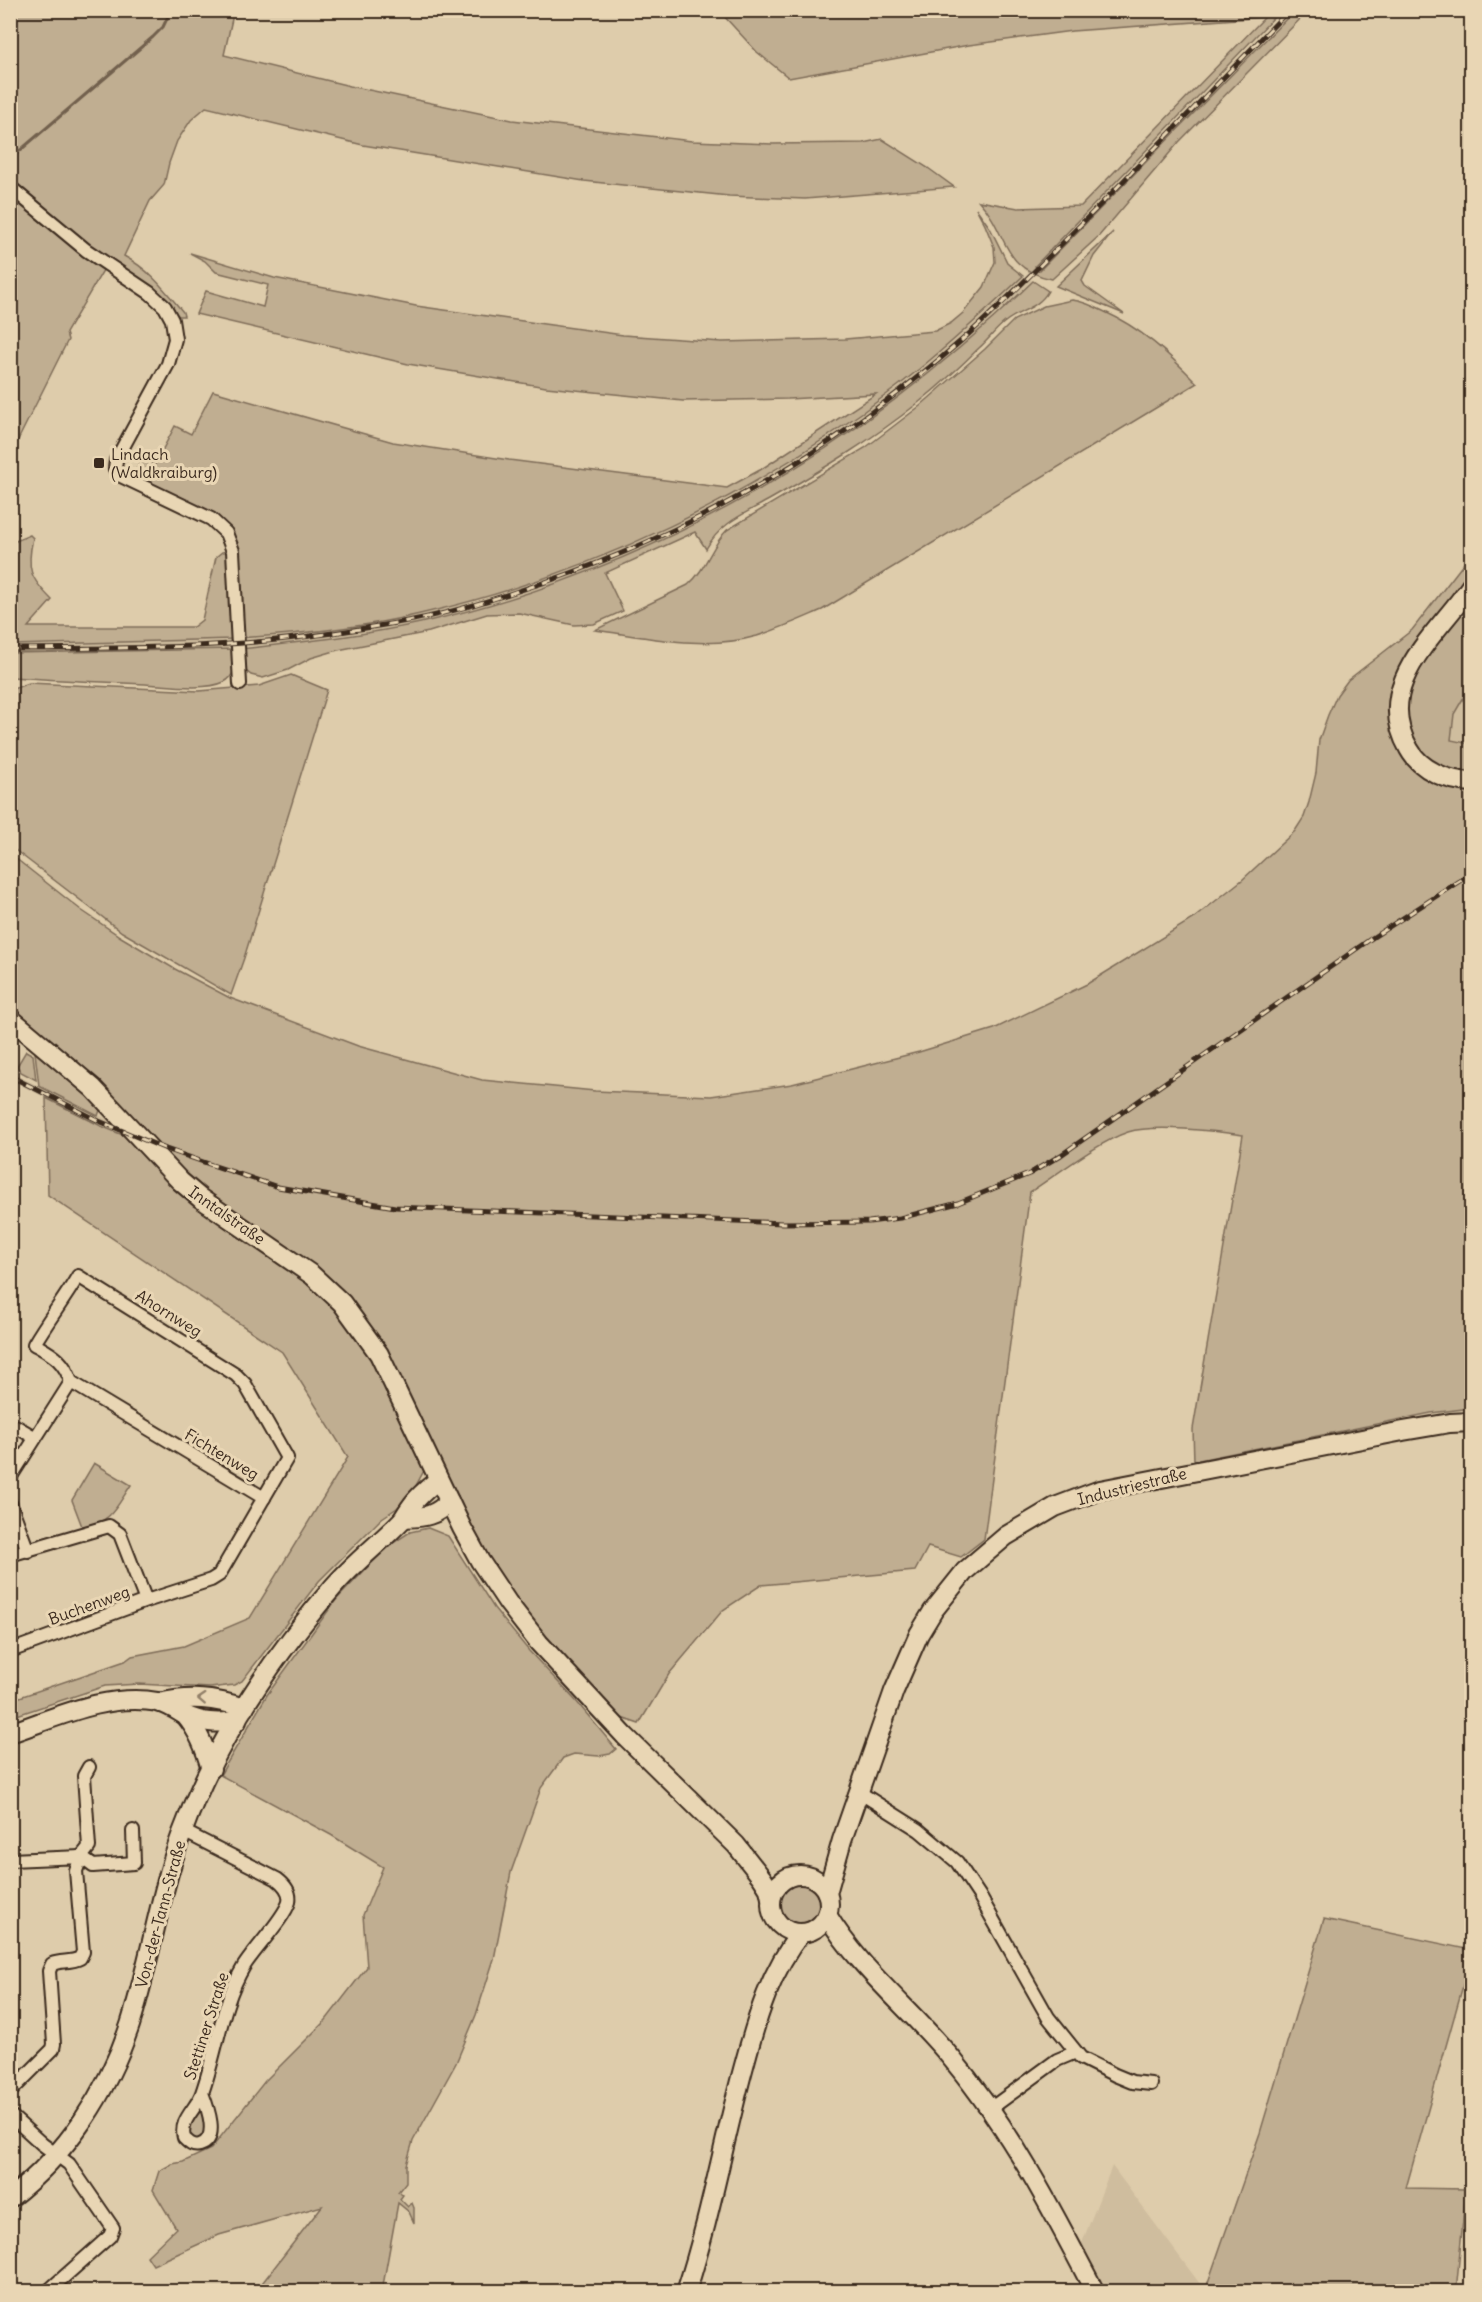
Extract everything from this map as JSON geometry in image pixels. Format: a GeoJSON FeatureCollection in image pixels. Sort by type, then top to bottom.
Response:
{"type":"FeatureCollection","features":[{"type":"Feature","properties":{"kind":"street"},"geometry":{"type":"LineString","coordinates":[[10,187],[86,250],[150,293],[165,307],[172,320],[175,339],[168,364],[116,460],[115,469],[119,476],[211,519],[226,533],[233,550],[240,684]]}},
{"type":"Feature","properties":{"kind":"street"},"geometry":{"type":"LineString","coordinates":[[1472,584],[1413,661],[1399,695],[1398,710],[1400,730],[1412,754],[1418,760],[1442,776],[1459,782],[1472,782]]}},
{"type":"Feature","properties":{"kind":"street","name":"Inntalstraße"},"geometry":{"type":"LineString","coordinates":[[10,1018],[93,1088],[180,1181],[200,1198],[287,1257],[330,1290],[354,1317],[379,1354],[462,1528],[480,1561],[508,1603],[539,1643],[625,1736],[736,1845]]}},
{"type":"Feature","properties":{"kind":"street","name":"Ahornweg"},"geometry":{"type":"LineString","coordinates":[[71,1382],[67,1368],[58,1358],[34,1344],[52,1312],[60,1306],[78,1276],[236,1375],[245,1384],[287,1458],[264,1498]]}},
{"type":"Feature","properties":{"kind":"street"},"geometry":{"type":"LineString","coordinates":[[10,1478],[71,1382]]}},
{"type":"Feature","properties":{"kind":"street","name":"Fichtenweg"},"geometry":{"type":"LineString","coordinates":[[71,1382],[264,1498],[219,1575],[211,1580],[146,1601]]}},
{"type":"Feature","properties":{"kind":"street","name":"Industriestraße"},"geometry":{"type":"LineString","coordinates":[[827,1893],[842,1840],[905,1663],[933,1611],[965,1571],[1006,1536],[1028,1521],[1074,1499],[1100,1490],[1392,1433],[1450,1423],[1472,1422]]}},
{"type":"Feature","properties":{"kind":"street"},"geometry":{"type":"LineString","coordinates":[[10,1423],[34,1437]]}},
{"type":"Feature","properties":{"kind":"street","name":"Von-der-Tann-Straße"},"geometry":{"type":"LineString","coordinates":[[10,2198],[57,2156],[74,2135],[94,2103],[126,2035],[165,1885],[183,1831],[211,1769],[241,1714],[270,1668],[334,1586],[404,1518],[423,1491],[438,1480]]}},
{"type":"Feature","properties":{"kind":"street"},"geometry":{"type":"LineString","coordinates":[[430,1516],[449,1501]]}},
{"type":"Feature","properties":{"kind":"street"},"geometry":{"type":"LineString","coordinates":[[10,1503],[28,1551]]}},
{"type":"Feature","properties":{"kind":"street"},"geometry":{"type":"LineString","coordinates":[[404,1518],[430,1516],[452,1522],[462,1528]]}},
{"type":"Feature","properties":{"kind":"street"},"geometry":{"type":"LineString","coordinates":[[10,1555],[109,1526],[120,1534],[146,1601]]}},
{"type":"Feature","properties":{"kind":"street","name":"Buchenweg"},"geometry":{"type":"LineString","coordinates":[[10,1651],[146,1601]]}},
{"type":"Feature","properties":{"kind":"street"},"geometry":{"type":"LineString","coordinates":[[159,1703],[182,1698],[207,1698],[224,1701],[241,1714]]}},
{"type":"Feature","properties":{"kind":"street"},"geometry":{"type":"LineString","coordinates":[[10,1733],[100,1703],[141,1701],[159,1703],[185,1715],[211,1723],[241,1714]]}},
{"type":"Feature","properties":{"kind":"street"},"geometry":{"type":"LineString","coordinates":[[185,1715],[196,1727],[211,1769]]}},
{"type":"Feature","properties":{"kind":"street"},"geometry":{"type":"LineString","coordinates":[[10,2092],[53,2049],[50,1971],[52,1964],[74,1961],[80,1958],[82,1952],[76,1871],[81,1857],[89,1847],[84,1776],[89,1767]]}},
{"type":"Feature","properties":{"kind":"street"},"geometry":{"type":"LineString","coordinates":[[859,1792],[919,1830],[957,1862],[980,1895],[1048,2017],[1076,2052],[1097,2067],[1115,2075],[1132,2082],[1151,2084]]}},
{"type":"Feature","properties":{"kind":"street"},"geometry":{"type":"LineString","coordinates":[[10,1860],[81,1857],[93,1866],[134,1863],[133,1831]]}},
{"type":"Feature","properties":{"kind":"street","name":"Stettiner Straße"},"geometry":{"type":"LineString","coordinates":[[183,1831],[277,1879],[288,1891],[290,1899],[285,1910],[244,1966],[234,1985],[202,2093]]}},
{"type":"Feature","properties":{"kind":"street","name":"Industriestraße"},"geometry":{"type":"LineString","coordinates":[[810,1876],[824,1868],[842,1840]]}},
{"type":"Feature","properties":{"kind":"street"},"geometry":{"type":"LineString","coordinates":[[736,1845],[769,1870],[788,1877],[810,1876],[817,1880],[827,1893],[829,1906],[822,1923],[807,1932],[776,1971]]}},
{"type":"Feature","properties":{"kind":"street"},"geometry":{"type":"LineString","coordinates":[[736,1845],[769,1889],[771,1910],[779,1924],[787,1930],[807,1932],[854,1954]]}},
{"type":"Feature","properties":{"kind":"street"},"geometry":{"type":"LineString","coordinates":[[771,1898],[774,1890],[788,1877]]}},
{"type":"Feature","properties":{"kind":"street"},"geometry":{"type":"LineString","coordinates":[[827,1915],[854,1954],[930,2034],[990,2109],[1029,2168],[1095,2292]]}},
{"type":"Feature","properties":{"kind":"street"},"geometry":{"type":"LineString","coordinates":[[687,2292],[704,2234],[746,2059],[776,1971],[779,1924]]}},
{"type":"Feature","properties":{"kind":"street"},"geometry":{"type":"LineString","coordinates":[[990,2109],[1057,2060],[1076,2052]]}},
{"type":"Feature","properties":{"kind":"street"},"geometry":{"type":"LineString","coordinates":[[10,2115],[69,2164],[113,2228],[110,2236],[47,2292]]}},
{"type":"Feature","properties":{"kind":"shaded area"},"geometry":{"type":"Polygon","coordinates":[[[234,10],[224,55],[350,86],[512,120],[692,141],[772,144],[863,143],[882,139],[954,187],[805,199],[729,196],[584,181],[363,145],[206,107],[191,120],[177,141],[164,185],[150,201],[124,256],[142,267],[163,288],[183,312],[184,316],[179,316],[11,183],[11,11],[234,10]]]}},
{"type":"Feature","properties":{"kind":"shaded area"},"geometry":{"type":"Polygon","coordinates":[[[745,10],[1280,11],[1035,266],[1040,270],[1294,11],[1308,11],[1179,142],[1099,236],[1052,279],[1035,274],[1014,258],[989,213],[979,201],[1018,208],[1081,206],[1265,17],[1072,31],[969,45],[789,78],[757,52],[722,14],[745,10]]]}},
{"type":"Feature","properties":{"kind":"shaded area"},"geometry":{"type":"Polygon","coordinates":[[[11,191],[105,267],[66,333],[68,340],[11,454],[11,191]]]}},
{"type":"Feature","properties":{"kind":"shaded area"},"geometry":{"type":"Polygon","coordinates":[[[976,208],[990,228],[1008,264],[1023,276],[962,332],[898,386],[788,462],[671,526],[548,577],[484,597],[376,623],[240,638],[228,532],[132,478],[142,459],[155,464],[175,426],[191,434],[213,391],[393,442],[509,460],[727,488],[760,470],[876,394],[788,399],[683,401],[546,387],[408,364],[196,314],[206,291],[263,307],[268,285],[216,272],[205,261],[190,253],[274,278],[416,306],[623,335],[722,342],[845,339],[935,331],[951,323],[963,313],[984,287],[995,262],[994,247],[976,208]]]}},
{"type":"Feature","properties":{"kind":"shaded area"},"geometry":{"type":"Polygon","coordinates":[[[1113,232],[1094,256],[1082,281],[1085,286],[1124,314],[1056,286],[1113,232]]]}},
{"type":"Feature","properties":{"kind":"shaded area"},"geometry":{"type":"Polygon","coordinates":[[[1023,276],[1033,281],[979,331],[910,389],[860,427],[816,456],[706,518],[630,555],[575,577],[490,605],[419,623],[337,638],[241,649],[240,638],[337,629],[418,614],[488,597],[571,569],[626,547],[703,510],[776,470],[843,426],[961,333],[1023,276]]]}},
{"type":"Feature","properties":{"kind":"shaded area"},"geometry":{"type":"Polygon","coordinates":[[[1033,281],[1048,291],[1040,301],[1005,322],[934,390],[864,442],[733,520],[718,532],[706,549],[695,532],[605,573],[623,611],[594,624],[574,625],[519,613],[487,614],[429,632],[338,650],[311,658],[288,670],[263,678],[251,675],[243,667],[241,649],[398,628],[507,600],[591,570],[672,535],[750,494],[826,448],[898,397],[967,341],[1033,281]]]}},
{"type":"Feature","properties":{"kind":"shaded area"},"geometry":{"type":"Polygon","coordinates":[[[1072,300],[1092,306],[1130,325],[1165,352],[1197,383],[822,610],[790,624],[757,636],[697,643],[595,630],[688,585],[727,530],[865,448],[920,406],[985,349],[1014,320],[1044,306],[1072,300]]]}},
{"type":"Feature","properties":{"kind":"shaded area"},"geometry":{"type":"Polygon","coordinates":[[[30,535],[33,538],[30,565],[34,579],[52,600],[28,627],[193,627],[202,620],[216,557],[222,552],[229,551],[233,639],[11,645],[11,543],[30,535]]]}},
{"type":"Feature","properties":{"kind":"shaded area"},"geometry":{"type":"Polygon","coordinates":[[[1471,554],[1471,573],[1461,590],[1417,646],[1399,743],[1471,787],[1471,1408],[1431,1413],[1194,1461],[1193,1429],[1243,1135],[1168,1128],[1139,1130],[1117,1136],[1030,1192],[984,1539],[961,1557],[928,1547],[915,1571],[761,1585],[723,1610],[669,1674],[639,1724],[613,1715],[542,1638],[485,1557],[371,1334],[208,1199],[11,1011],[10,854],[81,910],[121,937],[230,998],[358,1046],[482,1080],[595,1091],[711,1096],[792,1084],[919,1052],[994,1029],[1087,984],[1194,918],[1242,880],[1295,831],[1304,817],[1309,802],[1316,773],[1319,740],[1337,695],[1348,680],[1412,630],[1471,554]]]}},
{"type":"Feature","properties":{"kind":"shaded area"},"geometry":{"type":"Polygon","coordinates":[[[1471,594],[1471,685],[1454,714],[1451,740],[1471,744],[1471,778],[1434,768],[1406,734],[1403,720],[1410,679],[1471,594]]]}},
{"type":"Feature","properties":{"kind":"shaded area"},"geometry":{"type":"Polygon","coordinates":[[[233,639],[234,649],[11,653],[10,645],[233,639]]]}},
{"type":"Feature","properties":{"kind":"shaded area"},"geometry":{"type":"Polygon","coordinates":[[[234,649],[234,668],[231,676],[216,685],[185,687],[11,677],[10,653],[234,649]]]}},
{"type":"Feature","properties":{"kind":"shaded area"},"geometry":{"type":"Polygon","coordinates":[[[291,675],[327,690],[231,995],[122,932],[11,847],[10,690],[29,683],[199,691],[259,686],[291,675]]]}},
{"type":"Feature","properties":{"kind":"shaded area"},"geometry":{"type":"Polygon","coordinates":[[[1471,685],[1471,744],[1451,740],[1454,714],[1471,685]]]}},
{"type":"Feature","properties":{"kind":"shaded area"},"geometry":{"type":"Polygon","coordinates":[[[34,1044],[102,1104],[98,1116],[39,1086],[34,1044]]]}},
{"type":"Feature","properties":{"kind":"shaded area"},"geometry":{"type":"Polygon","coordinates":[[[26,1051],[33,1055],[36,1080],[21,1072],[17,1066],[26,1051]]]}},
{"type":"Feature","properties":{"kind":"shaded area"},"geometry":{"type":"Polygon","coordinates":[[[10,1072],[125,1128],[135,1140],[101,1126],[11,1080],[10,1072]]]}},
{"type":"Feature","properties":{"kind":"shaded area"},"geometry":{"type":"Polygon","coordinates":[[[46,1098],[101,1126],[135,1140],[306,1276],[364,1339],[427,1465],[413,1491],[397,1508],[382,1518],[319,1581],[242,1681],[234,1685],[210,1688],[139,1684],[105,1686],[11,1717],[11,1700],[125,1661],[132,1656],[184,1646],[250,1618],[348,1457],[282,1352],[48,1195],[46,1098]]]}},
{"type":"Feature","properties":{"kind":"shaded area"},"geometry":{"type":"Polygon","coordinates":[[[94,1463],[131,1485],[112,1513],[83,1529],[72,1500],[94,1463]]]}},
{"type":"Feature","properties":{"kind":"shaded area"},"geometry":{"type":"Polygon","coordinates":[[[428,1528],[448,1536],[494,1608],[616,1749],[610,1754],[599,1756],[574,1754],[563,1758],[541,1788],[511,1872],[494,1959],[476,2015],[456,2063],[413,2141],[406,2165],[406,2182],[398,2192],[403,2195],[400,2199],[408,2207],[412,2203],[414,2223],[409,2212],[398,2203],[382,2291],[256,2291],[322,2206],[219,2235],[153,2265],[147,2256],[176,2228],[153,2190],[159,2171],[211,2149],[265,2081],[326,2020],[367,1967],[363,1915],[383,1867],[331,1835],[220,1775],[267,1695],[336,1600],[387,1547],[410,1532],[428,1528]]]}},
{"type":"Feature","properties":{"kind":"shaded area"},"geometry":{"type":"Polygon","coordinates":[[[799,1882],[815,1889],[822,1905],[815,1921],[799,1928],[783,1921],[776,1905],[783,1889],[799,1882]]]}},
{"type":"Feature","properties":{"kind":"shaded area"},"geometry":{"type":"Polygon","coordinates":[[[1324,1919],[1471,1950],[1471,1957],[1406,2188],[1466,2189],[1456,2291],[1205,2291],[1260,2133],[1324,1919]]]}},
{"type":"Feature","properties":{"kind":"shaded area"},"geometry":{"type":"Polygon","coordinates":[[[202,2107],[206,2132],[203,2138],[193,2139],[188,2134],[189,2127],[199,2108],[202,2107]]]}},
{"type":"Feature","properties":{"kind":"shaded area"},"geometry":{"type":"Polygon","coordinates":[[[1112,2166],[1200,2284],[1198,2291],[1102,2291],[1080,2248],[1112,2166]]]}},
{"type":"Feature","properties":{"kind":"waterway"},"geometry":{"type":"LineString","coordinates":[[10,159],[153,37],[163,27],[171,10]]}},
{"type":"Feature","properties":{"kind":"railway"},"geometry":{"type":"LineString","coordinates":[[10,649],[243,643],[328,634],[413,620],[477,604],[576,571],[694,520],[752,489],[861,420],[962,340],[1050,256],[1289,10]]}},
{"type":"Feature","properties":{"kind":"railway"},"geometry":{"type":"LineString","coordinates":[[10,1076],[99,1121],[212,1165],[278,1187],[395,1207],[783,1223],[869,1222],[900,1218],[958,1203],[1029,1174],[1061,1155],[1372,938],[1472,873]]}},
{"type":"Feature","properties":{"kind":"place","name":"Lindach (Waldkraiburg)"},"geometry":{"type":"Point","coordinates":[99,463]}}]}
